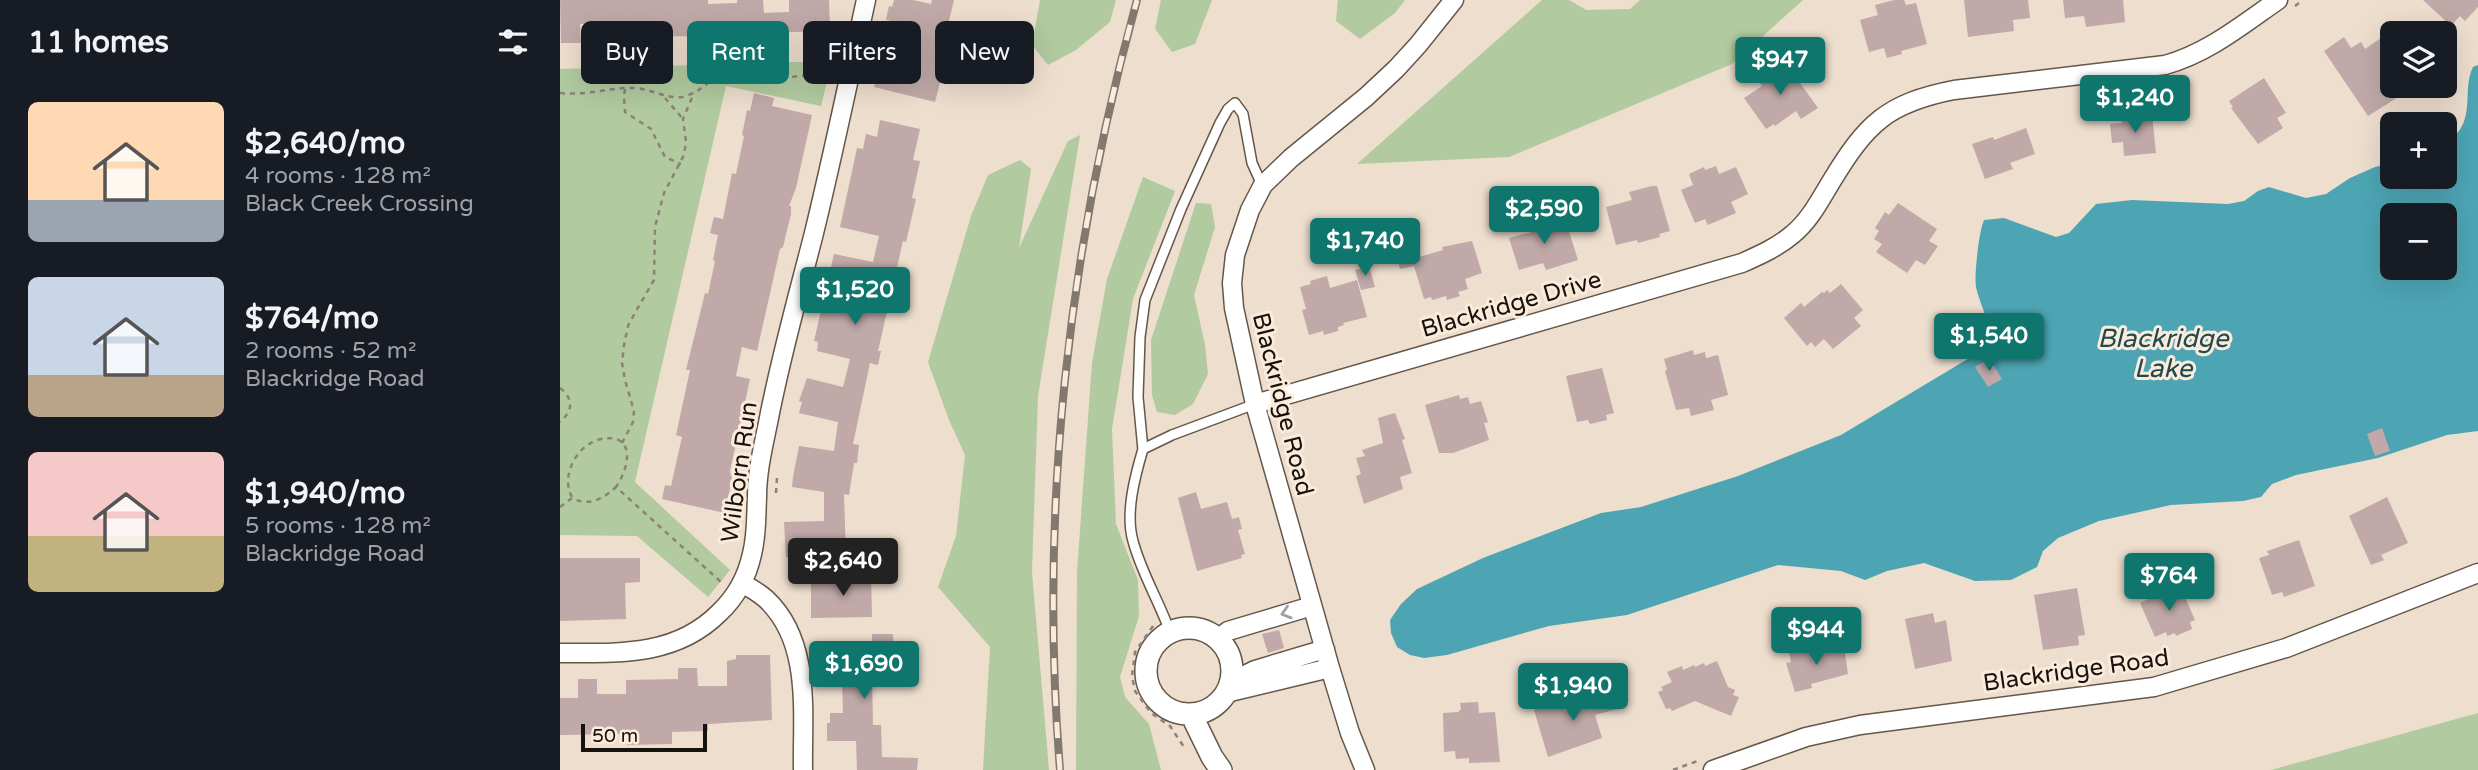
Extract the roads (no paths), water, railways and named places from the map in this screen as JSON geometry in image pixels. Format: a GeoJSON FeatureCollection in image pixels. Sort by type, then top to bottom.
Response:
{"type":"FeatureCollection","features":[{"type":"Feature","properties":{"kind":"street","name":"Wilborn Run"},"geometry":{"type":"LineString","coordinates":[[560,653],[627,652],[657,649],[676,642],[720,613],[735,580],[752,556],[758,525],[757,495],[768,421],[825,187],[866,0]]}},
{"type":"Feature","properties":{"kind":"street","name":"Blackridge Road"},"geometry":{"type":"LineString","coordinates":[[1365,770],[1350,733],[1330,668],[1255,404],[1239,339],[1232,283],[1235,255],[1262,185],[1396,69],[1440,20],[1454,0]]}},
{"type":"Feature","properties":{"kind":"street","name":"Blackridge Drive"},"geometry":{"type":"LineString","coordinates":[[1255,404],[1742,263],[1773,248],[1794,233],[1814,211],[1838,170],[1865,133],[1884,115],[1923,96],[2165,65],[2219,42],[2285,4]]}},
{"type":"Feature","properties":{"kind":"street","name":"Blackridge Road"},"geometry":{"type":"LineString","coordinates":[[1711,763],[1860,725],[1913,716],[2154,687],[2298,644],[2478,573]]}},
{"type":"Feature","properties":{"kind":"street"},"geometry":{"type":"LineString","coordinates":[[735,580],[765,598],[791,632],[801,670],[803,770]]}},
{"type":"Feature","properties":{"kind":"street"},"geometry":{"type":"LineString","coordinates":[[1219,639],[1228,631],[1312,606]]}},
{"type":"Feature","properties":{"kind":"street"},"geometry":{"type":"LineString","coordinates":[[1228,688],[1231,659],[1219,639],[1204,630],[1168,625],[1149,655],[1146,665],[1148,686],[1161,704],[1170,710],[1191,714],[1211,708],[1228,688],[1255,670],[1325,649]]}},
{"type":"Feature","properties":{"kind":"street"},"geometry":{"type":"LineString","coordinates":[[1228,688],[1330,668]]}},
{"type":"Feature","properties":{"kind":"street"},"geometry":{"type":"LineString","coordinates":[[1191,714],[1221,770]]}},
{"type":"Feature","properties":{"kind":"lane"},"geometry":{"type":"LineString","coordinates":[[1168,625],[1132,539],[1131,510],[1143,450],[1138,397],[1140,337],[1145,300],[1181,209],[1220,123],[1227,109],[1235,103],[1243,114],[1252,163],[1262,185]]}},
{"type":"Feature","properties":{"kind":"lane"},"geometry":{"type":"LineString","coordinates":[[1143,450],[1172,435],[1255,404]]}},
{"type":"Feature","properties":{"kind":"water","name":"Blackridge Lake"},"geometry":{"type":"Polygon","coordinates":[[[2478,65],[2478,431],[2447,435],[2378,458],[2296,475],[2272,484],[2261,497],[2243,501],[2171,505],[2099,521],[2058,538],[2043,551],[2037,567],[2011,580],[1975,581],[1924,563],[1887,571],[1865,580],[1841,571],[1778,565],[1627,615],[1549,626],[1447,655],[1424,658],[1410,655],[1397,647],[1391,633],[1390,620],[1401,604],[1417,589],[1483,558],[1601,513],[1641,507],[1738,476],[1841,435],[1981,351],[1988,326],[1976,287],[1976,273],[1984,220],[2004,218],[2056,237],[2069,233],[2096,204],[2132,200],[2228,204],[2244,201],[2269,187],[2306,198],[2326,194],[2350,178],[2380,166],[2380,189],[2457,189],[2457,133],[2466,116],[2473,67],[2478,65]]]}},
{"type":"Feature","properties":{"kind":"railway"},"geometry":{"type":"LineString","coordinates":[[1060,770],[1054,673],[1053,576],[1065,382],[1093,189],[1137,0]]}}]}
